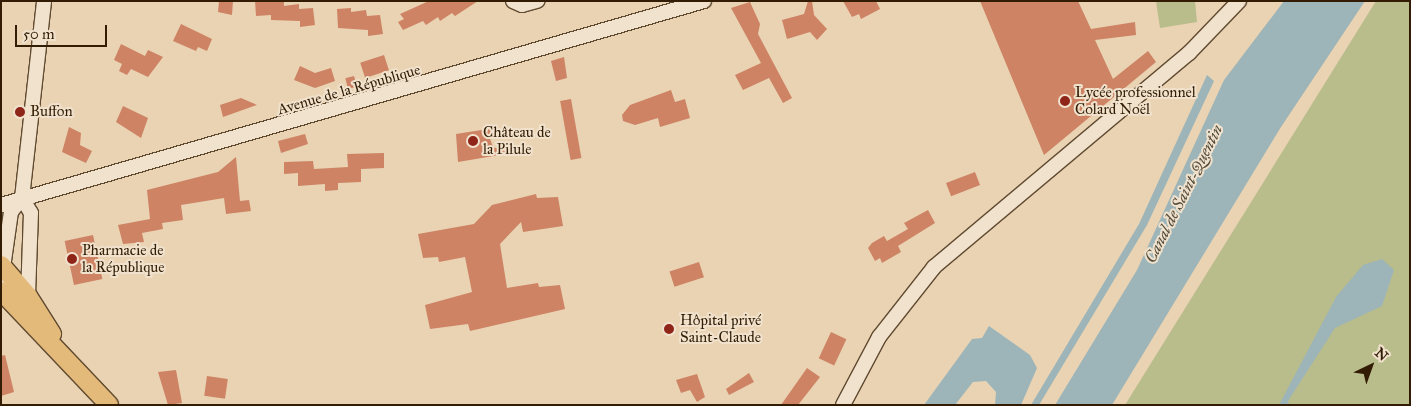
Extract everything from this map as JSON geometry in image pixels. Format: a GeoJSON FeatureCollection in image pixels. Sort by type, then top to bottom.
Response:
{"type":"FeatureCollection","features":[{"type":"Feature","properties":{"kind":"main road"},"geometry":{"type":"LineString","coordinates":[[2,271],[28,296],[66,356]]}},
{"type":"Feature","properties":{"kind":"main road"},"geometry":{"type":"LineString","coordinates":[[1,291],[66,356],[110,405]]}},
{"type":"Feature","properties":{"kind":"street"},"geometry":{"type":"LineString","coordinates":[[2,271],[11,212],[22,198],[44,1]]}},
{"type":"Feature","properties":{"kind":"street"},"geometry":{"type":"LineString","coordinates":[[513,1],[522,6],[537,1]]}},
{"type":"Feature","properties":{"kind":"street","name":"Avenue de la République"},"geometry":{"type":"LineString","coordinates":[[1,205],[22,198],[56,192],[704,1]]}},
{"type":"Feature","properties":{"kind":"street"},"geometry":{"type":"LineString","coordinates":[[843,405],[880,337],[934,267],[1189,53],[1239,1]]}},
{"type":"Feature","properties":{"kind":"street"},"geometry":{"type":"LineString","coordinates":[[22,198],[31,213],[28,296]]}},
{"type":"Feature","properties":{"kind":"green space"},"geometry":{"type":"Polygon","coordinates":[[[1156,1],[1195,1],[1197,22],[1160,28],[1156,1]]]}},
{"type":"Feature","properties":{"kind":"green space"},"geometry":{"type":"Polygon","coordinates":[[[1376,1],[1410,1],[1410,405],[1125,405],[1376,1]]]}},
{"type":"Feature","properties":{"kind":"water","name":"Canal de Saint-Quentin"},"geometry":{"type":"Polygon","coordinates":[[[1284,1],[1365,1],[1281,127],[1112,405],[1055,405],[1137,270],[1224,80],[1284,1]]]}},
{"type":"Feature","properties":{"kind":"water"},"geometry":{"type":"Polygon","coordinates":[[[1207,75],[1214,81],[1147,225],[1039,405],[1031,405],[1139,224],[1207,75]]]}},
{"type":"Feature","properties":{"kind":"water"},"geometry":{"type":"Polygon","coordinates":[[[1382,259],[1394,270],[1382,306],[1335,328],[1288,401],[1289,405],[1279,405],[1336,297],[1363,265],[1382,259]]]}},
{"type":"Feature","properties":{"kind":"water"},"geometry":{"type":"Polygon","coordinates":[[[989,326],[1030,355],[1037,368],[1021,405],[995,405],[996,392],[986,381],[973,382],[955,405],[924,405],[972,339],[982,338],[989,326]]]}},
{"type":"Feature","properties":{"kind":"building"},"geometry":{"type":"Polygon","coordinates":[[[219,1],[233,1],[232,15],[218,12],[219,1]]]}},
{"type":"Feature","properties":{"kind":"building"},"geometry":{"type":"Polygon","coordinates":[[[255,1],[284,1],[284,6],[299,4],[299,9],[313,8],[315,25],[300,27],[300,21],[271,20],[271,15],[256,16],[255,1]]]}},
{"type":"Feature","properties":{"kind":"building"},"geometry":{"type":"Polygon","coordinates":[[[429,1],[478,1],[455,16],[452,13],[440,21],[438,17],[426,25],[423,21],[403,30],[398,22],[404,19],[400,14],[429,1]]]}},
{"type":"Feature","properties":{"kind":"building"},"geometry":{"type":"Polygon","coordinates":[[[808,1],[812,1],[814,15],[827,29],[817,40],[810,32],[787,39],[782,20],[804,14],[808,1]]]}},
{"type":"Feature","properties":{"kind":"building"},"geometry":{"type":"Polygon","coordinates":[[[843,1],[876,1],[880,9],[861,19],[859,14],[852,17],[843,1]]]}},
{"type":"Feature","properties":{"kind":"building","name":"Lycée professionnel Colard Noël"},"geometry":{"type":"Polygon","coordinates":[[[980,1],[1078,1],[1091,29],[1135,22],[1136,35],[1095,40],[1113,79],[1148,51],[1156,62],[1044,155],[980,1]]]}},
{"type":"Feature","properties":{"kind":"building"},"geometry":{"type":"Polygon","coordinates":[[[750,2],[760,24],[758,34],[792,98],[783,103],[769,78],[743,90],[735,75],[761,63],[731,8],[750,2]]]}},
{"type":"Feature","properties":{"kind":"building"},"geometry":{"type":"Polygon","coordinates":[[[351,8],[351,12],[366,10],[367,16],[380,15],[383,34],[368,36],[368,30],[338,28],[337,9],[351,8]]]}},
{"type":"Feature","properties":{"kind":"building"},"geometry":{"type":"Polygon","coordinates":[[[181,24],[212,39],[207,51],[198,47],[196,51],[173,41],[181,24]]]}},
{"type":"Feature","properties":{"kind":"building"},"geometry":{"type":"Polygon","coordinates":[[[121,44],[145,56],[148,50],[163,57],[148,77],[131,69],[127,75],[119,71],[122,64],[114,60],[121,44]]]}},
{"type":"Feature","properties":{"kind":"building"},"geometry":{"type":"Polygon","coordinates":[[[384,55],[389,70],[365,78],[360,63],[384,55]]]}},
{"type":"Feature","properties":{"kind":"building"},"geometry":{"type":"Polygon","coordinates":[[[564,57],[567,78],[556,81],[551,61],[564,57]]]}},
{"type":"Feature","properties":{"kind":"building"},"geometry":{"type":"Polygon","coordinates":[[[300,66],[315,73],[331,68],[335,81],[315,88],[294,80],[300,66]]]}},
{"type":"Feature","properties":{"kind":"building"},"geometry":{"type":"Polygon","coordinates":[[[354,76],[357,87],[348,89],[345,78],[354,76]]]}},
{"type":"Feature","properties":{"kind":"building"},"geometry":{"type":"Polygon","coordinates":[[[671,90],[675,102],[685,99],[690,118],[660,127],[658,118],[635,125],[623,121],[622,115],[630,105],[671,90]]]}},
{"type":"Feature","properties":{"kind":"building"},"geometry":{"type":"Polygon","coordinates":[[[241,98],[257,105],[223,117],[220,105],[241,98]]]}},
{"type":"Feature","properties":{"kind":"building"},"geometry":{"type":"Polygon","coordinates":[[[571,99],[581,158],[571,160],[560,101],[571,99]]]}},
{"type":"Feature","properties":{"kind":"building"},"geometry":{"type":"Polygon","coordinates":[[[123,106],[148,118],[141,138],[116,122],[123,106]]]}},
{"type":"Feature","properties":{"kind":"building"},"geometry":{"type":"Polygon","coordinates":[[[69,127],[81,133],[80,145],[92,151],[86,163],[62,152],[69,127]]]}},
{"type":"Feature","properties":{"kind":"building","name":"Château de la Pilule"},"geometry":{"type":"Polygon","coordinates":[[[494,128],[489,136],[493,147],[511,153],[458,162],[456,134],[494,128]]]}},
{"type":"Feature","properties":{"kind":"building"},"geometry":{"type":"Polygon","coordinates":[[[305,134],[308,144],[281,153],[278,141],[305,134]]]}},
{"type":"Feature","properties":{"kind":"building"},"geometry":{"type":"Polygon","coordinates":[[[384,153],[384,168],[361,169],[361,182],[338,183],[338,190],[325,191],[325,184],[298,186],[298,173],[284,174],[284,162],[313,161],[314,169],[348,167],[347,154],[384,153]]]}},
{"type":"Feature","properties":{"kind":"building"},"geometry":{"type":"Polygon","coordinates":[[[236,157],[240,201],[249,200],[251,211],[226,214],[224,198],[181,205],[183,220],[162,223],[163,229],[142,233],[144,242],[123,244],[118,225],[150,219],[147,190],[218,172],[236,157]]]}},
{"type":"Feature","properties":{"kind":"building"},"geometry":{"type":"Polygon","coordinates":[[[975,172],[980,185],[951,196],[946,183],[975,172]]]}},
{"type":"Feature","properties":{"kind":"building"},"geometry":{"type":"Polygon","coordinates":[[[536,194],[537,198],[558,197],[563,226],[523,232],[521,222],[500,244],[507,288],[538,283],[539,287],[560,285],[565,309],[470,331],[468,324],[430,329],[425,305],[472,292],[465,257],[439,262],[438,257],[423,258],[418,234],[474,224],[492,205],[536,194]]]}},
{"type":"Feature","properties":{"kind":"building"},"geometry":{"type":"Polygon","coordinates":[[[928,210],[935,223],[898,246],[901,252],[882,263],[880,258],[875,261],[868,248],[872,243],[884,236],[887,241],[908,229],[904,223],[928,210]]]}},
{"type":"Feature","properties":{"kind":"building"},"geometry":{"type":"Polygon","coordinates":[[[93,235],[102,279],[74,285],[65,241],[93,235]]]}},
{"type":"Feature","properties":{"kind":"building"},"geometry":{"type":"Polygon","coordinates":[[[699,262],[704,277],[674,287],[670,272],[699,262]]]}},
{"type":"Feature","properties":{"kind":"building"},"geometry":{"type":"Polygon","coordinates":[[[831,332],[846,339],[834,365],[819,358],[831,332]]]}},
{"type":"Feature","properties":{"kind":"building"},"geometry":{"type":"Polygon","coordinates":[[[5,355],[14,392],[1,396],[1,356],[5,355]]]}},
{"type":"Feature","properties":{"kind":"building"},"geometry":{"type":"Polygon","coordinates":[[[807,368],[820,377],[798,405],[781,405],[807,368]]]}},
{"type":"Feature","properties":{"kind":"building"},"geometry":{"type":"Polygon","coordinates":[[[176,370],[182,403],[168,405],[158,372],[176,370]]]}},
{"type":"Feature","properties":{"kind":"building"},"geometry":{"type":"Polygon","coordinates":[[[749,373],[754,382],[729,395],[726,389],[749,373]]]}},
{"type":"Feature","properties":{"kind":"building"},"geometry":{"type":"Polygon","coordinates":[[[697,374],[705,397],[697,402],[690,390],[681,393],[676,380],[697,374]]]}},
{"type":"Feature","properties":{"kind":"building"},"geometry":{"type":"Polygon","coordinates":[[[207,376],[228,379],[225,399],[204,396],[207,376]]]}},
{"type":"Feature","properties":{"kind":"place","name":"Lycée professionnel Colard Noël"},"geometry":{"type":"Point","coordinates":[1065,101]}},
{"type":"Feature","properties":{"kind":"place","name":"Buffon"},"geometry":{"type":"Point","coordinates":[20,112]}},
{"type":"Feature","properties":{"kind":"place","name":"Château de la Pilule"},"geometry":{"type":"Point","coordinates":[473,141]}},
{"type":"Feature","properties":{"kind":"place","name":"Pharmacie de la République"},"geometry":{"type":"Point","coordinates":[72,259]}},
{"type":"Feature","properties":{"kind":"place","name":"Hôpital privé Saint-Claude"},"geometry":{"type":"Point","coordinates":[669,329]}}]}
